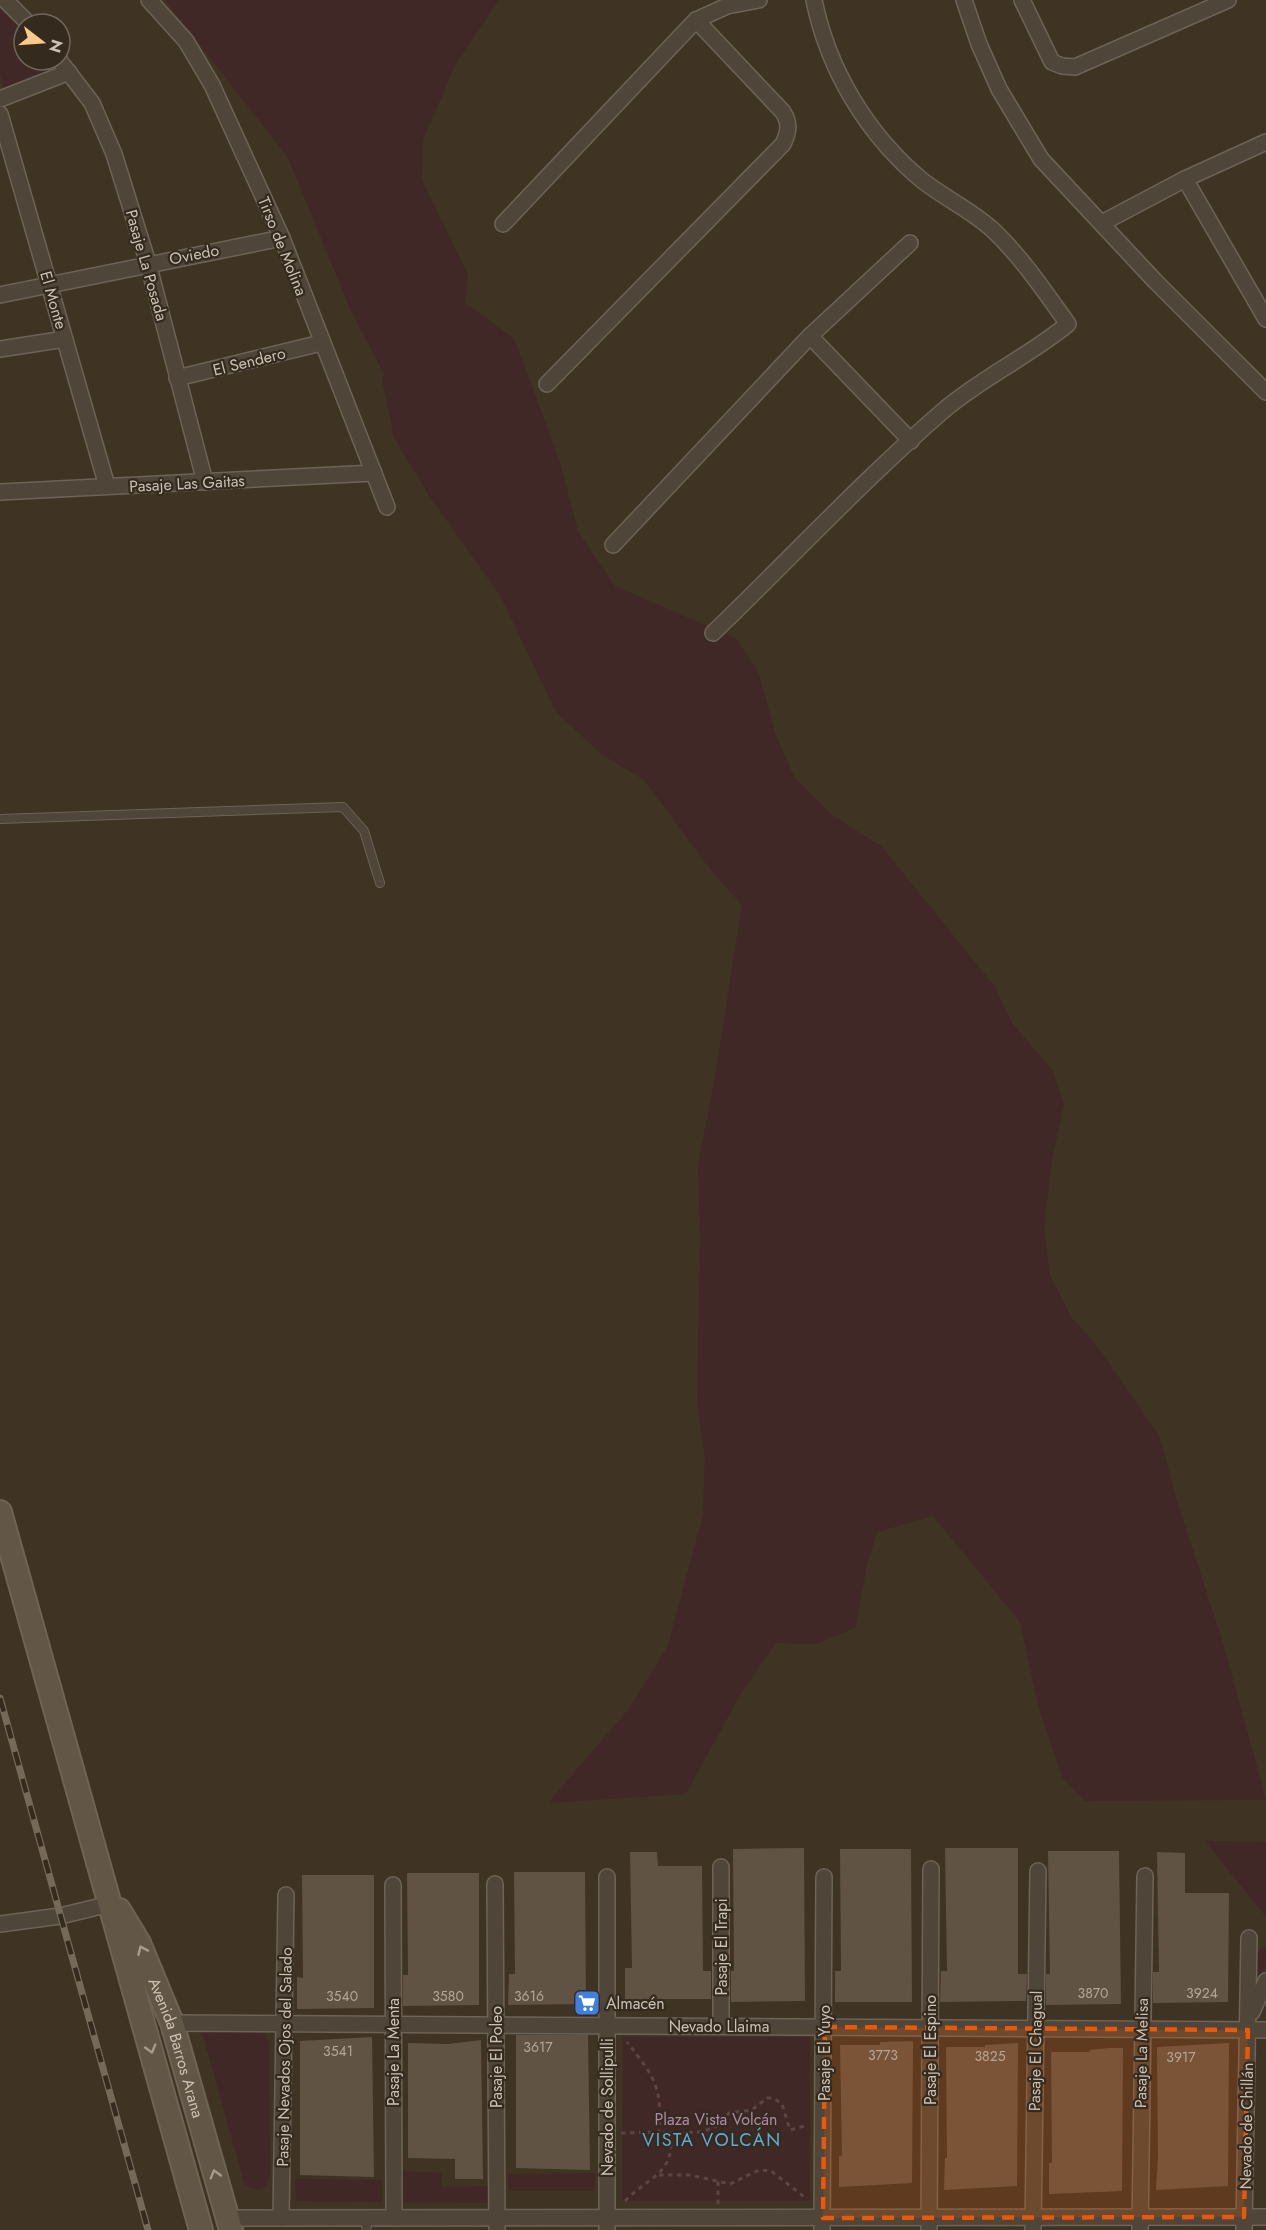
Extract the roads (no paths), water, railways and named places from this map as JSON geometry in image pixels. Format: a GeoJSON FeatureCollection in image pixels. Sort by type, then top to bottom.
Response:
{"type":"FeatureCollection","features":[{"type":"Feature","properties":{"kind":"main road","name":"Avenida Barros Arana"},"geometry":{"type":"LineString","coordinates":[[0,1512],[201,2230]]}},
{"type":"Feature","properties":{"kind":"main road","name":"Avenida Barros Arana"},"geometry":{"type":"LineString","coordinates":[[101,1873],[139,1943],[172,2023],[225,2226]]}},
{"type":"Feature","properties":{"kind":"main road"},"geometry":{"type":"LineString","coordinates":[[138,2004],[149,2014],[172,2023]]}},
{"type":"Feature","properties":{"kind":"main road"},"geometry":{"type":"LineString","coordinates":[[193,2201],[225,2226]]}},
{"type":"Feature","properties":{"kind":"street"},"geometry":{"type":"LineString","coordinates":[[6,0],[18,12]]}},
{"type":"Feature","properties":{"kind":"street","name":"Tirso de Molina"},"geometry":{"type":"LineString","coordinates":[[149,0],[186,41],[212,85],[282,238],[321,343],[387,507]]}},
{"type":"Feature","properties":{"kind":"street"},"geometry":{"type":"LineString","coordinates":[[503,224],[696,20],[727,6],[759,0]]}},
{"type":"Feature","properties":{"kind":"street"},"geometry":{"type":"LineString","coordinates":[[713,633],[911,441],[967,392],[1040,348],[1068,324],[1028,267],[1005,242],[973,213],[922,180],[876,132],[851,96],[834,64],[814,0]]}},
{"type":"Feature","properties":{"kind":"street"},"geometry":{"type":"LineString","coordinates":[[964,0],[979,44],[999,89],[1026,139],[1057,178],[1266,392]]}},
{"type":"Feature","properties":{"kind":"street"},"geometry":{"type":"LineString","coordinates":[[1022,0],[1052,62],[1075,68],[1228,0]]}},
{"type":"Feature","properties":{"kind":"street"},"geometry":{"type":"LineString","coordinates":[[547,384],[783,144],[787,136],[788,122],[783,111],[696,20]]}},
{"type":"Feature","properties":{"kind":"street"},"geometry":{"type":"LineString","coordinates":[[0,99],[52,72]]}},
{"type":"Feature","properties":{"kind":"street","name":"Pasaje La Posada"},"geometry":{"type":"LineString","coordinates":[[69,72],[92,103],[114,154],[148,263],[205,482]]}},
{"type":"Feature","properties":{"kind":"street","name":"El Monte"},"geometry":{"type":"LineString","coordinates":[[0,114],[107,486]]}},
{"type":"Feature","properties":{"kind":"street"},"geometry":{"type":"LineString","coordinates":[[1102,224],[1185,179],[1266,142]]}},
{"type":"Feature","properties":{"kind":"street"},"geometry":{"type":"LineString","coordinates":[[1185,179],[1266,319]]}},
{"type":"Feature","properties":{"kind":"street","name":"Oviedo"},"geometry":{"type":"LineString","coordinates":[[0,294],[282,238]]}},
{"type":"Feature","properties":{"kind":"street"},"geometry":{"type":"LineString","coordinates":[[613,545],[810,336],[910,243]]}},
{"type":"Feature","properties":{"kind":"street"},"geometry":{"type":"LineString","coordinates":[[810,336],[911,441]]}},
{"type":"Feature","properties":{"kind":"street"},"geometry":{"type":"LineString","coordinates":[[0,349],[65,339]]}},
{"type":"Feature","properties":{"kind":"street","name":"El Sendero"},"geometry":{"type":"LineString","coordinates":[[177,378],[321,343]]}},
{"type":"Feature","properties":{"kind":"street","name":"Pasaje Las Gaitas"},"geometry":{"type":"LineString","coordinates":[[0,492],[374,473]]}},
{"type":"Feature","properties":{"kind":"street","name":"Pasaje El Trapi"},"geometry":{"type":"LineString","coordinates":[[720,2026],[721,1867]]}},
{"type":"Feature","properties":{"kind":"street","name":"Pasaje El Espino"},"geometry":{"type":"LineString","coordinates":[[929,2224],[932,1869]]}},
{"type":"Feature","properties":{"kind":"street","name":"Pasaje El Chagual"},"geometry":{"type":"LineString","coordinates":[[1033,2224],[1038,1871]]}},
{"type":"Feature","properties":{"kind":"street","name":"Nevado de Sollipulli"},"geometry":{"type":"LineString","coordinates":[[607,1876],[608,2224]]}},
{"type":"Feature","properties":{"kind":"street","name":"Pasaje La Melisa"},"geometry":{"type":"LineString","coordinates":[[1140,2224],[1141,2029],[1145,1876]]}},
{"type":"Feature","properties":{"kind":"street","name":"Pasaje El Yuyo"},"geometry":{"type":"LineString","coordinates":[[822,2224],[825,2027],[824,1877]]}},
{"type":"Feature","properties":{"kind":"street","name":"Pasaje El Poleo"},"geometry":{"type":"LineString","coordinates":[[495,1884],[496,2224]]}},
{"type":"Feature","properties":{"kind":"street","name":"Pasaje La Menta"},"geometry":{"type":"LineString","coordinates":[[393,1885],[394,2218]]}},
{"type":"Feature","properties":{"kind":"street","name":"Pasaje Nevados Ojos del Salado"},"geometry":{"type":"LineString","coordinates":[[281,2218],[286,1895]]}},
{"type":"Feature","properties":{"kind":"street"},"geometry":{"type":"LineString","coordinates":[[0,1924],[50,1918],[110,1904]]}},
{"type":"Feature","properties":{"kind":"street","name":"Nevado de Chillán"},"geometry":{"type":"LineString","coordinates":[[1244,2224],[1249,1938]]}},
{"type":"Feature","properties":{"kind":"street","name":"Nevado de Chillán"},"geometry":{"type":"LineString","coordinates":[[1248,2026],[1266,1981]]}},
{"type":"Feature","properties":{"kind":"street","name":"Nevado Llaima"},"geometry":{"type":"LineString","coordinates":[[172,2023],[1141,2029],[1248,2026],[1266,2030]]}},
{"type":"Feature","properties":{"kind":"street"},"geometry":{"type":"LineString","coordinates":[[225,2226],[281,2218],[304,2224],[367,2224],[394,2218],[496,2224],[1244,2224],[1266,2217]]}},
{"type":"Feature","properties":{"kind":"lane"},"geometry":{"type":"LineString","coordinates":[[0,819],[343,807],[364,831],[380,883]]}},
{"type":"Feature","properties":{"kind":"railway"},"geometry":{"type":"LineString","coordinates":[[0,1698],[148,2230]]}},
{"type":"Feature","properties":{"kind":"place","name":"Almacén"},"geometry":{"type":"Point","coordinates":[587,2003]}},
{"type":"Feature","properties":{"kind":"district","name":"VISTA VOLCÁN"},"geometry":{"type":"Point","coordinates":[712,2140]}},
{"type":"Feature","properties":{"kind":"park label","name":"Plaza Vista Volcán"},"geometry":{"type":"Point","coordinates":[716,2119]}}]}
